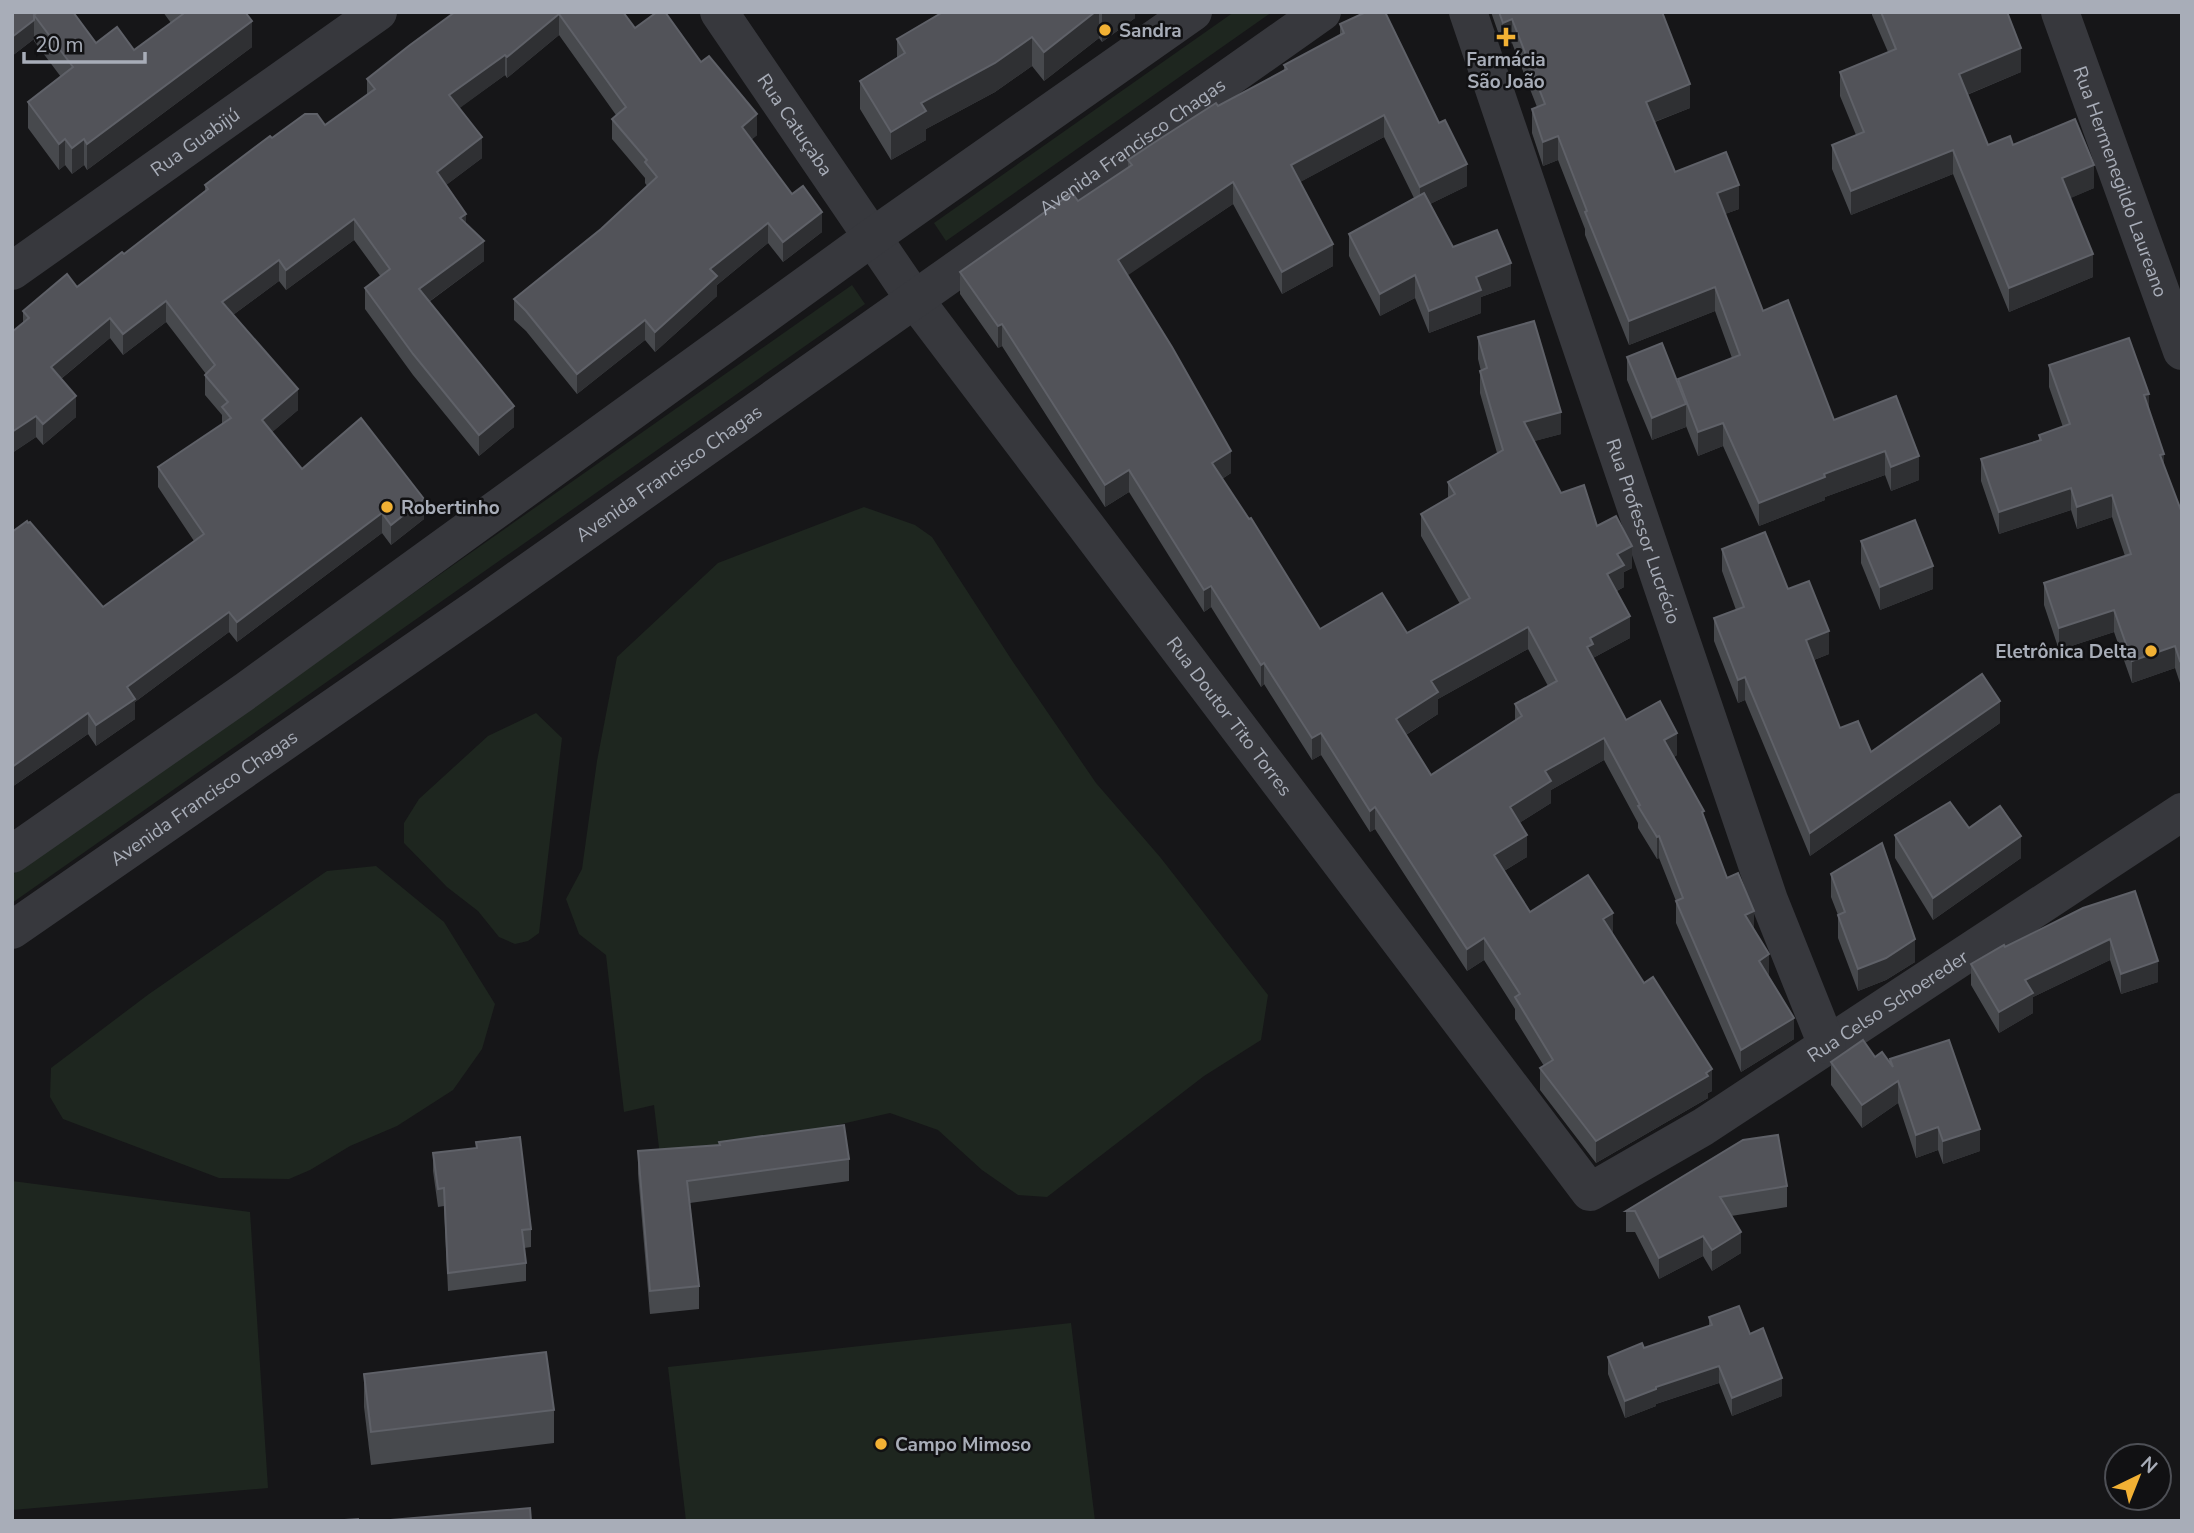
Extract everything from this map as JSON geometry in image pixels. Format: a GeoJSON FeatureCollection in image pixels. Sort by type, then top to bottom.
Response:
{"type":"FeatureCollection","features":[{"type":"Feature","properties":{"kind":"street","name":"Rua Guabijú"},"geometry":{"type":"LineString","coordinates":[[12,271],[378,12]]}},
{"type":"Feature","properties":{"kind":"street","name":"Rua Catuçaba"},"geometry":{"type":"LineString","coordinates":[[719,12],[871,238]]}},
{"type":"Feature","properties":{"kind":"street"},"geometry":{"type":"LineString","coordinates":[[12,854],[247,690],[871,238],[1194,12]]}},
{"type":"Feature","properties":{"kind":"street","name":"Avenida Francisco Chagas"},"geometry":{"type":"LineString","coordinates":[[12,930],[458,622],[1322,12]]}},
{"type":"Feature","properties":{"kind":"street","name":"Rua Professor Lucrécio"},"geometry":{"type":"LineString","coordinates":[[1468,12],[1769,900],[1827,1045]]}},
{"type":"Feature","properties":{"kind":"street","name":"Rua Hermenegildo Laureano"},"geometry":{"type":"LineString","coordinates":[[2060,12],[2182,351]]}},
{"type":"Feature","properties":{"kind":"street","name":"Rua Doutor Tito Torres"},"geometry":{"type":"LineString","coordinates":[[871,238],[915,300],[1590,1192]]}},
{"type":"Feature","properties":{"kind":"street","name":"Rua Celso Schoereder"},"geometry":{"type":"LineString","coordinates":[[1590,1192],[1703,1127],[2182,812]]}},
{"type":"Feature","properties":{"kind":"shaded area"},"geometry":{"type":"Polygon","coordinates":[[[1234,12],[1272,12],[946,241],[934,223],[1234,12]]]}},
{"type":"Feature","properties":{"kind":"shaded area"},"geometry":{"type":"Polygon","coordinates":[[[852,285],[865,304],[12,903],[12,875],[852,285]]]}},
{"type":"Feature","properties":{"kind":"shaded area"},"geometry":{"type":"Polygon","coordinates":[[[864,507],[915,525],[932,537],[1096,783],[1160,857],[1268,995],[1261,1040],[1204,1076],[1047,1197],[1018,1195],[982,1170],[938,1130],[890,1113],[661,1165],[654,1105],[624,1112],[606,955],[579,934],[566,899],[582,869],[597,761],[617,657],[718,563],[864,507]]]}},
{"type":"Feature","properties":{"kind":"shaded area"},"geometry":{"type":"Polygon","coordinates":[[[536,713],[562,738],[539,933],[528,941],[515,944],[499,937],[478,911],[447,887],[404,843],[404,823],[419,799],[488,736],[536,713]]]}},
{"type":"Feature","properties":{"kind":"shaded area"},"geometry":{"type":"Polygon","coordinates":[[[376,866],[444,922],[495,1004],[482,1049],[453,1090],[397,1126],[350,1146],[289,1179],[219,1178],[63,1119],[50,1097],[51,1068],[149,994],[327,871],[376,866]]]}},
{"type":"Feature","properties":{"kind":"shaded area"},"geometry":{"type":"Polygon","coordinates":[[[12,1181],[250,1212],[268,1488],[12,1510],[12,1181]]]}},
{"type":"Feature","properties":{"kind":"shaded area","name":"Campo Mimoso"},"geometry":{"type":"Polygon","coordinates":[[[1071,1323],[1095,1521],[686,1521],[668,1367],[1071,1323]]]}},
{"type":"Feature","properties":{"kind":"building"},"geometry":{"type":"Polygon","coordinates":[[[12,12],[36,14],[34,20],[12,37],[12,12]]]}},
{"type":"Feature","properties":{"kind":"building"},"geometry":{"type":"Polygon","coordinates":[[[38,12],[73,12],[96,43],[117,27],[134,50],[183,14],[182,12],[245,12],[252,21],[87,144],[84,139],[72,148],[65,139],[59,144],[28,102],[73,67],[34,15],[38,12]]]}},
{"type":"Feature","properties":{"kind":"building"},"geometry":{"type":"Polygon","coordinates":[[[455,12],[623,12],[635,28],[657,12],[665,12],[701,62],[709,56],[757,114],[742,127],[792,194],[803,186],[822,212],[783,242],[768,223],[710,269],[717,276],[655,332],[645,320],[577,374],[514,299],[601,229],[657,177],[645,162],[647,160],[612,119],[626,107],[559,14],[507,57],[505,55],[449,95],[482,137],[437,172],[466,214],[460,218],[484,241],[419,289],[514,406],[479,435],[413,354],[365,288],[390,269],[354,219],[286,270],[279,260],[222,302],[298,389],[262,420],[302,469],[361,418],[424,499],[391,525],[382,513],[237,622],[229,612],[127,687],[135,699],[96,725],[88,713],[12,767],[12,532],[27,521],[30,522],[103,607],[204,534],[158,467],[231,418],[222,407],[228,402],[205,375],[215,365],[166,301],[123,334],[110,318],[51,367],[76,396],[43,424],[36,416],[12,432],[12,332],[29,318],[23,311],[67,274],[77,287],[208,189],[205,185],[270,136],[272,138],[305,114],[317,114],[325,125],[375,89],[367,79],[455,12]]]}},
{"type":"Feature","properties":{"kind":"building"},"geometry":{"type":"Polygon","coordinates":[[[943,12],[1095,12],[1044,52],[1032,37],[995,63],[921,103],[926,111],[891,132],[860,81],[905,53],[897,39],[943,12]]]}},
{"type":"Feature","properties":{"kind":"building"},"geometry":{"type":"Polygon","coordinates":[[[1366,12],[1385,12],[1439,123],[1445,120],[1467,164],[1420,187],[1384,115],[1291,165],[1333,244],[1282,272],[1233,182],[1118,260],[1172,347],[1231,451],[1212,463],[1249,519],[1251,518],[1320,629],[1382,593],[1407,633],[1470,598],[1421,514],[1455,494],[1448,482],[1503,450],[1480,371],[1487,368],[1478,337],[1534,321],[1561,412],[1524,422],[1561,493],[1584,485],[1597,526],[1616,516],[1632,546],[1617,554],[1624,565],[1607,574],[1630,616],[1590,638],[1593,644],[1587,647],[1626,720],[1660,701],[1677,733],[1664,740],[1704,811],[1702,812],[1727,878],[1738,873],[1754,911],[1745,915],[1769,954],[1759,961],[1794,1018],[1741,1050],[1676,901],[1683,898],[1659,836],[1657,837],[1638,806],[1640,805],[1604,738],[1545,771],[1551,781],[1510,807],[1527,835],[1494,855],[1530,912],[1588,875],[1613,913],[1603,919],[1644,983],[1653,977],[1712,1069],[1706,1073],[1708,1076],[1596,1141],[1540,1068],[1553,1060],[1515,997],[1520,994],[1484,938],[1467,949],[1375,807],[1370,811],[1321,733],[1312,738],[1211,586],[1204,590],[1129,470],[1105,485],[1002,324],[998,326],[960,272],[1072,193],[1078,201],[1132,165],[1128,160],[1216,103],[1218,106],[1287,69],[1284,65],[1344,33],[1340,24],[1366,12]],[[1528,627],[1431,681],[1438,692],[1396,719],[1431,775],[1522,716],[1515,704],[1557,681],[1528,627]]]}},
{"type":"Feature","properties":{"kind":"building"},"geometry":{"type":"Polygon","coordinates":[[[1499,12],[1662,12],[1690,84],[1646,102],[1675,172],[1726,152],[1739,185],[1717,193],[1763,311],[1788,300],[1834,420],[1896,396],[1919,456],[1891,467],[1885,451],[1759,503],[1723,423],[1698,432],[1678,379],[1740,355],[1715,287],[1629,321],[1558,136],[1543,142],[1532,109],[1545,104],[1512,19],[1503,23],[1499,12]]]}},
{"type":"Feature","properties":{"kind":"building"},"geometry":{"type":"Polygon","coordinates":[[[1881,12],[2007,12],[2021,48],[1959,74],[1988,145],[2010,136],[2013,145],[2075,119],[2094,165],[2062,178],[2093,254],[2009,288],[1953,150],[1851,191],[1832,145],[1864,132],[1840,72],[1896,49],[1881,12]]]}},
{"type":"Feature","properties":{"kind":"building"},"geometry":{"type":"Polygon","coordinates":[[[1424,193],[1453,247],[1497,230],[1511,263],[1476,277],[1481,290],[1429,311],[1415,275],[1380,294],[1349,234],[1424,193]]]}},
{"type":"Feature","properties":{"kind":"building"},"geometry":{"type":"Polygon","coordinates":[[[2129,338],[2149,394],[2144,395],[2164,454],[2160,455],[2182,513],[2180,661],[2175,646],[2132,661],[2114,610],[2059,628],[2044,583],[2131,554],[2112,495],[2077,507],[2071,488],[1999,512],[1981,459],[2041,440],[2039,435],[2070,424],[2049,365],[2129,338]]]}},
{"type":"Feature","properties":{"kind":"building"},"geometry":{"type":"Polygon","coordinates":[[[1662,343],[1686,404],[1652,418],[1627,357],[1662,343]]]}},
{"type":"Feature","properties":{"kind":"building"},"geometry":{"type":"Polygon","coordinates":[[[1915,520],[1933,566],[1880,587],[1861,541],[1915,520]]]}},
{"type":"Feature","properties":{"kind":"building"},"geometry":{"type":"Polygon","coordinates":[[[1765,532],[1788,589],[1809,581],[1829,631],[1806,640],[1840,728],[1858,721],[1871,752],[1982,674],[2000,701],[1810,833],[1745,677],[1738,680],[1714,618],[1744,607],[1722,549],[1765,532]]]}},
{"type":"Feature","properties":{"kind":"building"},"geometry":{"type":"Polygon","coordinates":[[[1950,802],[1969,828],[2000,806],[2021,836],[1933,898],[1895,835],[1950,802]]]}},
{"type":"Feature","properties":{"kind":"building"},"geometry":{"type":"Polygon","coordinates":[[[1882,843],[1915,939],[1886,958],[1858,969],[1838,915],[1845,912],[1831,874],[1882,843]]]}},
{"type":"Feature","properties":{"kind":"building"},"geometry":{"type":"Polygon","coordinates":[[[2135,891],[2158,961],[2121,974],[2110,939],[2025,980],[2033,993],[1999,1012],[1971,964],[2004,945],[2005,947],[2083,908],[2135,891]]]}},
{"type":"Feature","properties":{"kind":"building"},"geometry":{"type":"Polygon","coordinates":[[[1863,1040],[1875,1057],[1882,1052],[1893,1067],[1890,1059],[1949,1040],[1980,1129],[1943,1141],[1938,1127],[1916,1135],[1898,1081],[1862,1105],[1831,1062],[1863,1040]]]}},
{"type":"Feature","properties":{"kind":"building"},"geometry":{"type":"Polygon","coordinates":[[[844,1125],[849,1159],[687,1181],[699,1286],[650,1291],[638,1151],[720,1145],[719,1142],[844,1125]]]}},
{"type":"Feature","properties":{"kind":"building"},"geometry":{"type":"Polygon","coordinates":[[[1778,1135],[1787,1186],[1720,1197],[1741,1232],[1712,1250],[1703,1236],[1659,1258],[1635,1211],[1626,1211],[1743,1140],[1778,1135]]]}},
{"type":"Feature","properties":{"kind":"building"},"geometry":{"type":"Polygon","coordinates":[[[520,1137],[531,1229],[522,1230],[526,1263],[448,1273],[444,1188],[438,1189],[433,1153],[477,1148],[476,1142],[520,1137]]]}},
{"type":"Feature","properties":{"kind":"building"},"geometry":{"type":"Polygon","coordinates":[[[1739,1306],[1750,1334],[1763,1328],[1782,1378],[1732,1398],[1719,1366],[1656,1387],[1625,1401],[1608,1357],[1642,1343],[1644,1348],[1712,1325],[1709,1317],[1739,1306]]]}},
{"type":"Feature","properties":{"kind":"building"},"geometry":{"type":"Polygon","coordinates":[[[546,1352],[554,1410],[371,1432],[364,1374],[546,1352]]]}},
{"type":"Feature","properties":{"kind":"building"},"geometry":{"type":"Polygon","coordinates":[[[530,1508],[531,1521],[379,1521],[530,1508]]]}},
{"type":"Feature","properties":{"kind":"place","name":"Sandra"},"geometry":{"type":"Point","coordinates":[1105,30]}},
{"type":"Feature","properties":{"kind":"place","name":"Farmácia São João"},"geometry":{"type":"Point","coordinates":[1506,37]}},
{"type":"Feature","properties":{"kind":"place","name":"Robertinho"},"geometry":{"type":"Point","coordinates":[387,507]}},
{"type":"Feature","properties":{"kind":"place","name":"Eletrônica Delta"},"geometry":{"type":"Point","coordinates":[2151,651]}},
{"type":"Feature","properties":{"kind":"place","name":"Campo Mimoso"},"geometry":{"type":"Point","coordinates":[881,1444]}}]}
